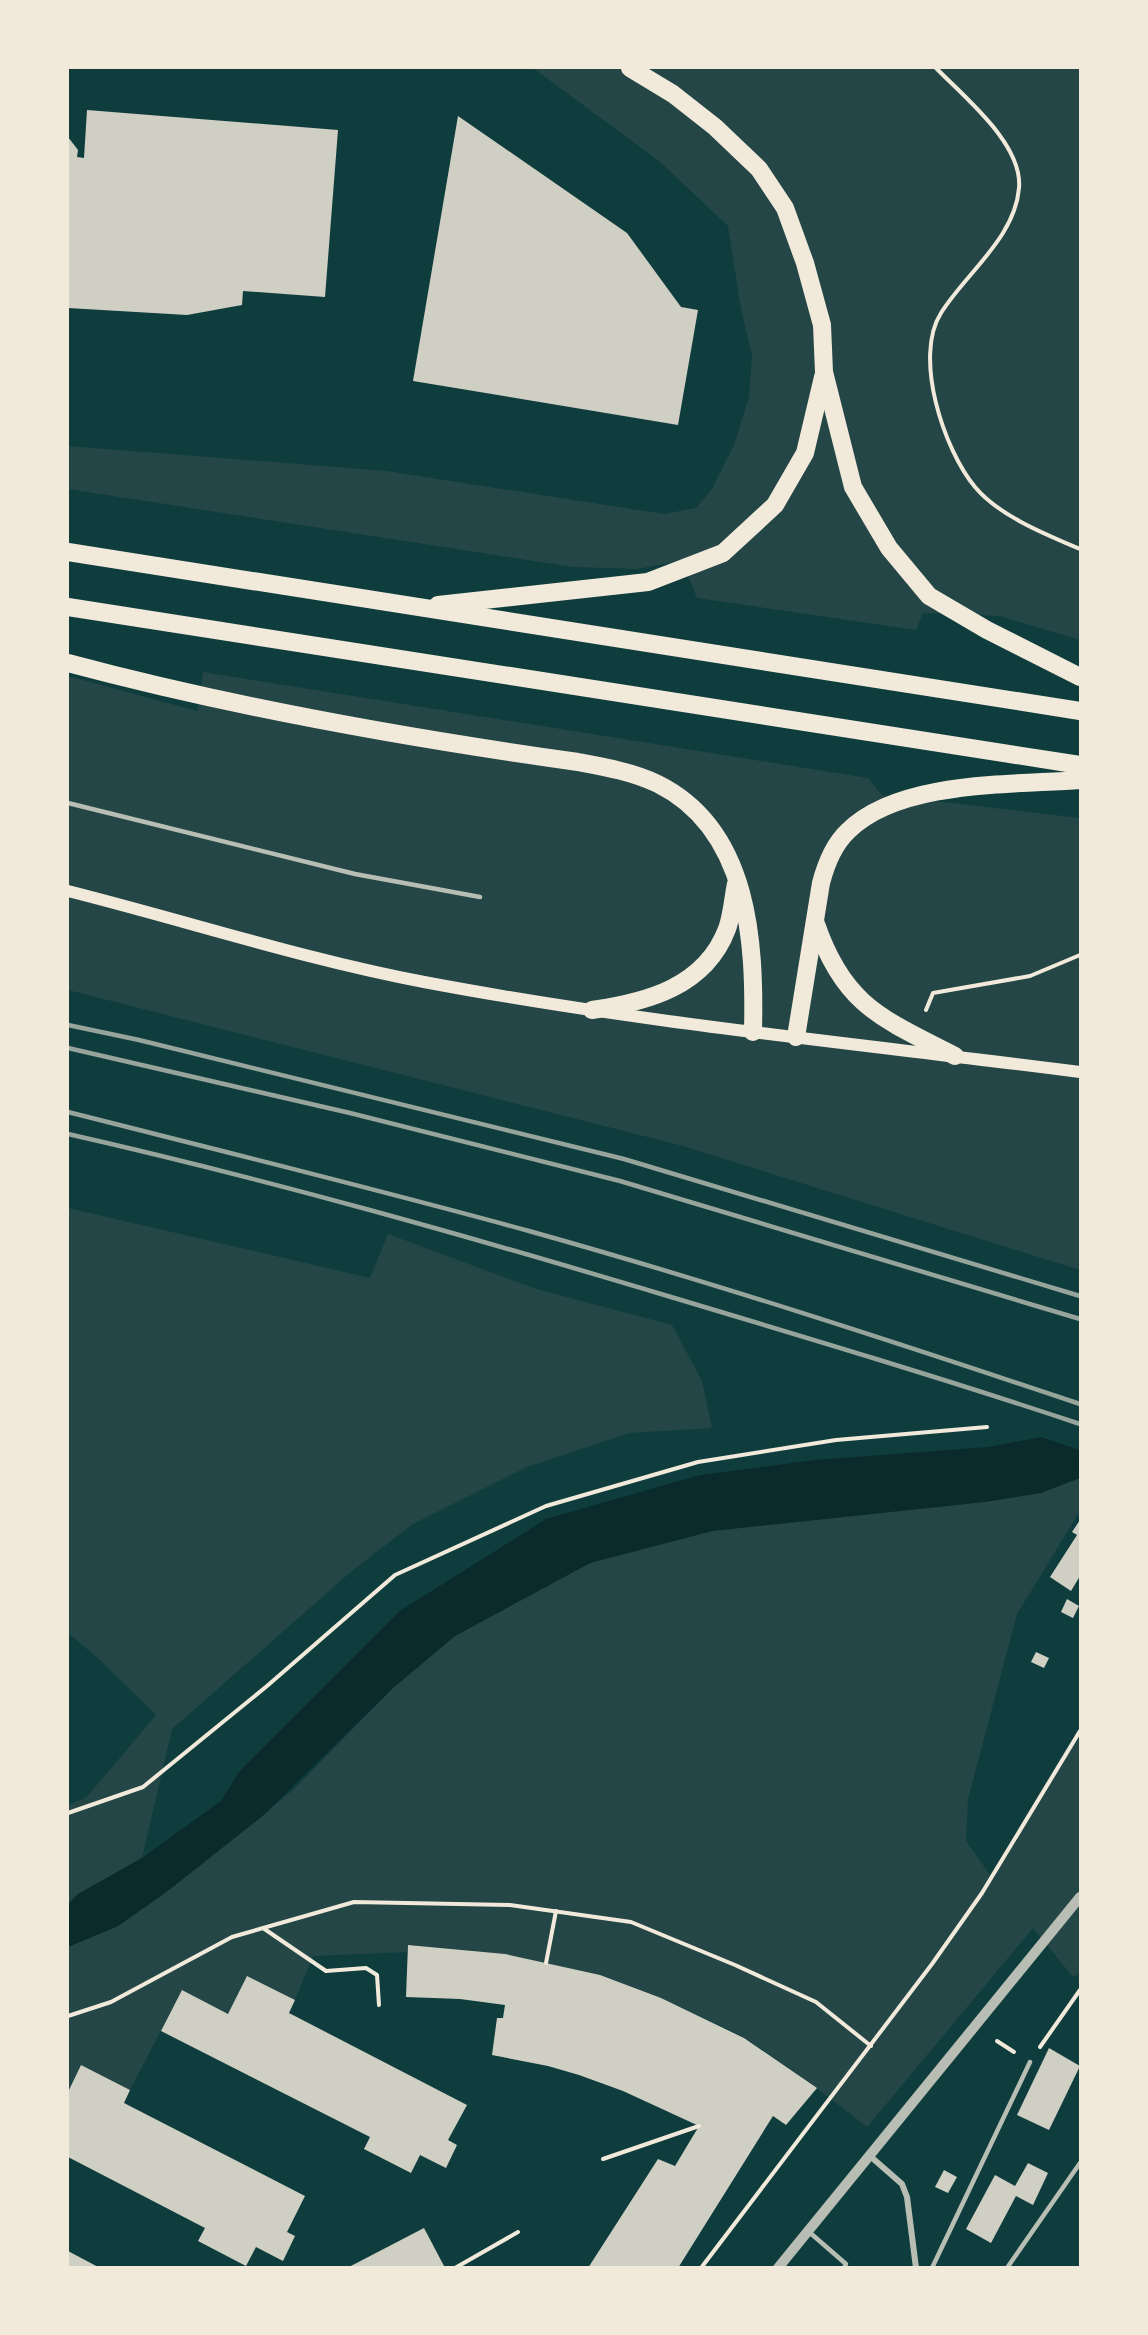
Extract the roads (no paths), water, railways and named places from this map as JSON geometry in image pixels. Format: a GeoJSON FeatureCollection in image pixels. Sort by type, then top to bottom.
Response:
{"type":"FeatureCollection","features":[{"type":"Feature","properties":{"kind":"highway"},"geometry":{"type":"LineString","coordinates":[[630,68],[673,94],[715,127],[759,169],[785,208],[806,262],[822,325],[824,372],[853,487],[889,548],[929,596],[987,630],[1080,677]]}},
{"type":"Feature","properties":{"kind":"highway"},"geometry":{"type":"LineString","coordinates":[[415,607],[648,582],[723,553],[775,505],[805,453],[824,372]]}},
{"type":"Feature","properties":{"kind":"highway"},"geometry":{"type":"LineString","coordinates":[[68,552],[1080,711]]}},
{"type":"Feature","properties":{"kind":"highway"},"geometry":{"type":"LineString","coordinates":[[68,607],[1080,765]]}},
{"type":"Feature","properties":{"kind":"highway"},"geometry":{"type":"LineString","coordinates":[[68,663],[149,685],[302,718],[621,771],[657,784],[689,806],[723,847],[749,924],[753,957],[753,1032]]}},
{"type":"Feature","properties":{"kind":"highway"},"geometry":{"type":"LineString","coordinates":[[796,1037],[815,920],[828,859],[847,831],[873,812],[907,799],[957,789],[1080,780]]}},
{"type":"Feature","properties":{"kind":"highway"},"geometry":{"type":"LineString","coordinates":[[592,1010],[628,1005],[663,994],[690,977],[712,956],[727,929],[736,882]]}},
{"type":"Feature","properties":{"kind":"highway"},"geometry":{"type":"LineString","coordinates":[[815,920],[827,956],[856,997],[890,1023],[955,1056]]}},
{"type":"Feature","properties":{"kind":"main road"},"geometry":{"type":"LineString","coordinates":[[68,891],[346,966],[592,1010],[1080,1072]]}},
{"type":"Feature","properties":{"kind":"street"},"geometry":{"type":"LineString","coordinates":[[778,2268],[1080,1897]]}},
{"type":"Feature","properties":{"kind":"street"},"geometry":{"type":"LineString","coordinates":[[870,2156],[902,2184],[907,2197],[916,2268]]}},
{"type":"Feature","properties":{"kind":"lane"},"geometry":{"type":"LineString","coordinates":[[68,803],[356,874],[480,897]]}},
{"type":"Feature","properties":{"kind":"lane"},"geometry":{"type":"LineString","coordinates":[[932,2268],[1030,2062]]}},
{"type":"Feature","properties":{"kind":"lane"},"geometry":{"type":"LineString","coordinates":[[1007,2268],[1080,2163]]}},
{"type":"Feature","properties":{"kind":"lane"},"geometry":{"type":"LineString","coordinates":[[808,2231],[846,2264],[844,2268]]}},
{"type":"Feature","properties":{"kind":"railway"},"geometry":{"type":"LineString","coordinates":[[68,1025],[139,1040],[624,1159],[1080,1296]]}},
{"type":"Feature","properties":{"kind":"railway"},"geometry":{"type":"LineString","coordinates":[[68,1048],[350,1113],[620,1181],[1080,1319]]}},
{"type":"Feature","properties":{"kind":"railway"},"geometry":{"type":"LineString","coordinates":[[68,1112],[414,1200],[599,1251],[806,1314],[1080,1404]]}},
{"type":"Feature","properties":{"kind":"railway"},"geometry":{"type":"LineString","coordinates":[[68,1134],[371,1210],[671,1297],[1080,1424]]}}]}
